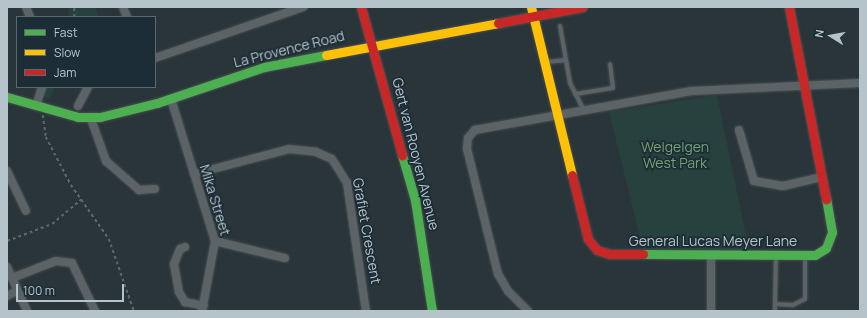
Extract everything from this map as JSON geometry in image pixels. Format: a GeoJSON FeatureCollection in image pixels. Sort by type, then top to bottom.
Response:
{"type":"FeatureCollection","features":[{"type":"Feature","properties":{"kind":"street"},"geometry":{"type":"LineString","coordinates":[[156,58],[303,7]]}},
{"type":"Feature","properties":{"kind":"street","name":"Gert van Rooyen Avenue"},"geometry":{"type":"LineString","coordinates":[[361,7],[374,44],[416,200],[432,311]]}},
{"type":"Feature","properties":{"kind":"street","name":"La Provence Road"},"geometry":{"type":"LineString","coordinates":[[7,96],[36,106],[91,118],[171,99],[264,67],[532,12],[583,7]]}},
{"type":"Feature","properties":{"kind":"street","name":"General Lucas Meyer Lane"},"geometry":{"type":"LineString","coordinates":[[532,12],[593,247],[604,254],[805,255],[823,250],[831,236],[820,178],[806,87],[789,7]]}},
{"type":"Feature","properties":{"kind":"street"},"geometry":{"type":"LineString","coordinates":[[528,311],[508,292],[498,274],[467,143],[471,133],[479,128],[692,91],[806,87],[860,83]]}},
{"type":"Feature","properties":{"kind":"street"},"geometry":{"type":"LineString","coordinates":[[36,106],[42,88]]}},
{"type":"Feature","properties":{"kind":"street"},"geometry":{"type":"LineString","coordinates":[[78,106],[87,88]]}},
{"type":"Feature","properties":{"kind":"street","name":"Mika Street"},"geometry":{"type":"LineString","coordinates":[[171,99],[215,242],[203,309]]}},
{"type":"Feature","properties":{"kind":"street"},"geometry":{"type":"LineString","coordinates":[[91,118],[106,161],[139,190],[155,189]]}},
{"type":"Feature","properties":{"kind":"street"},"geometry":{"type":"LineString","coordinates":[[739,130],[754,181],[783,186],[820,178]]}},
{"type":"Feature","properties":{"kind":"street","name":"Grafiet Crescent"},"geometry":{"type":"LineString","coordinates":[[194,174],[289,149],[316,152],[332,159],[341,169],[348,188],[366,311]]}},
{"type":"Feature","properties":{"kind":"street"},"geometry":{"type":"LineString","coordinates":[[7,171],[26,211]]}},
{"type":"Feature","properties":{"kind":"street"},"geometry":{"type":"LineString","coordinates":[[215,242],[285,258]]}},
{"type":"Feature","properties":{"kind":"street"},"geometry":{"type":"LineString","coordinates":[[185,247],[180,249],[174,264],[179,292],[185,302],[203,309]]}},
{"type":"Feature","properties":{"kind":"street"},"geometry":{"type":"LineString","coordinates":[[711,255],[711,311]]}},
{"type":"Feature","properties":{"kind":"street"},"geometry":{"type":"LineString","coordinates":[[12,278],[56,261],[72,263],[95,311]]}},
{"type":"Feature","properties":{"kind":"street"},"geometry":{"type":"LineString","coordinates":[[7,267],[27,311]]}},
{"type":"Feature","properties":{"kind":"street"},"geometry":{"type":"LineString","coordinates":[[7,296],[17,291]]}},
{"type":"Feature","properties":{"kind":"lane"},"geometry":{"type":"LineString","coordinates":[[560,26],[566,60],[575,94],[584,110]]}},
{"type":"Feature","properties":{"kind":"lane"},"geometry":{"type":"LineString","coordinates":[[545,62],[566,60]]}},
{"type":"Feature","properties":{"kind":"lane"},"geometry":{"type":"LineString","coordinates":[[575,94],[613,88],[610,64]]}},
{"type":"Feature","properties":{"kind":"lane"},"geometry":{"type":"LineString","coordinates":[[775,311],[776,255]]}},
{"type":"Feature","properties":{"kind":"lane"},"geometry":{"type":"LineString","coordinates":[[775,304],[804,301],[805,255]]}},
{"type":"Feature","properties":{"kind":"path"},"geometry":{"type":"LineString","coordinates":[[44,113],[46,137],[81,200],[109,239],[134,311]]}},
{"type":"Feature","properties":{"kind":"path"},"geometry":{"type":"LineString","coordinates":[[7,241],[52,224],[81,200]]}},
{"type":"Feature","properties":{"kind":"green space"},"geometry":{"type":"Polygon","coordinates":[[[68,7],[95,7],[99,16],[69,16],[68,7]]]}},
{"type":"Feature","properties":{"kind":"green space"},"geometry":{"type":"Polygon","coordinates":[[[45,88],[54,88],[49,99],[43,96],[45,88]]]}},
{"type":"Feature","properties":{"kind":"green space","name":"Welgelgen West Park"},"geometry":{"type":"Polygon","coordinates":[[[717,95],[749,250],[643,250],[609,112],[717,95]]]}},
{"type":"Feature","properties":{"kind":"traffic: fast"},"geometry":{"type":"LineString","coordinates":[[7,97],[78,117],[100,117],[157,103],[264,67],[326,55]]}},
{"type":"Feature","properties":{"kind":"traffic: fast"},"geometry":{"type":"LineString","coordinates":[[402,155],[415,200],[432,311]]}},
{"type":"Feature","properties":{"kind":"traffic: fast"},"geometry":{"type":"LineString","coordinates":[[643,254],[815,255],[826,248],[832,232],[826,199]]}},
{"type":"Feature","properties":{"kind":"traffic: slow"},"geometry":{"type":"LineString","coordinates":[[531,7],[572,175]]}},
{"type":"Feature","properties":{"kind":"traffic: slow"},"geometry":{"type":"LineString","coordinates":[[326,55],[498,23]]}},
{"type":"Feature","properties":{"kind":"traffic: jam"},"geometry":{"type":"LineString","coordinates":[[361,7],[402,155]]}},
{"type":"Feature","properties":{"kind":"traffic: jam"},"geometry":{"type":"LineString","coordinates":[[498,23],[583,7]]}},
{"type":"Feature","properties":{"kind":"traffic: jam"},"geometry":{"type":"LineString","coordinates":[[789,7],[826,199]]}},
{"type":"Feature","properties":{"kind":"traffic: jam"},"geometry":{"type":"LineString","coordinates":[[572,175],[588,239],[597,250],[610,254],[643,254]]}}]}
